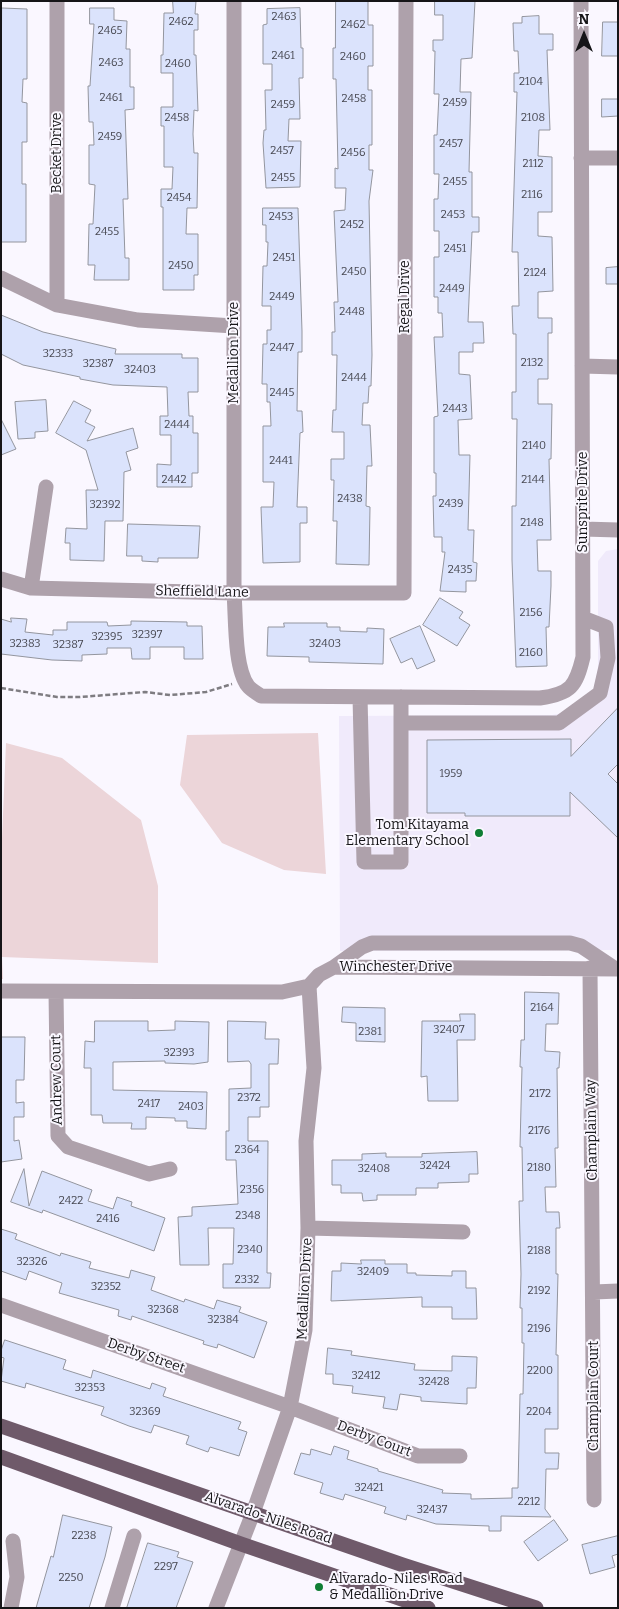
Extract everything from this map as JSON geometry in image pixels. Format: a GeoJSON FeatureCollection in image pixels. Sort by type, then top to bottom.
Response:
{"type":"FeatureCollection","features":[{"type":"Feature","properties":{"kind":"main road","name":"Alvarado-Niles Road"},"geometry":{"type":"LineString","coordinates":[[1,1426],[253,1514],[536,1608]]}},
{"type":"Feature","properties":{"kind":"main road"},"geometry":{"type":"LineString","coordinates":[[1,1457],[241,1544],[428,1608]]}},
{"type":"Feature","properties":{"kind":"street","name":"Becket Drive"},"geometry":{"type":"LineString","coordinates":[[57,1],[57,305]]}},
{"type":"Feature","properties":{"kind":"street","name":"Medallion Drive"},"geometry":{"type":"LineString","coordinates":[[234,1],[234,593],[240,663],[249,688],[261,696]]}},
{"type":"Feature","properties":{"kind":"street","name":"Regal Drive"},"geometry":{"type":"LineString","coordinates":[[404,593],[406,1]]}},
{"type":"Feature","properties":{"kind":"street","name":"Sunsprite Drive"},"geometry":{"type":"LineString","coordinates":[[261,696],[540,698],[557,696],[570,689],[578,678],[582,657],[583,618],[581,1]]}},
{"type":"Feature","properties":{"kind":"street"},"geometry":{"type":"LineString","coordinates":[[581,158],[618,158]]}},
{"type":"Feature","properties":{"kind":"street"},"geometry":{"type":"LineString","coordinates":[[1,278],[57,305],[138,320],[234,326]]}},
{"type":"Feature","properties":{"kind":"street"},"geometry":{"type":"LineString","coordinates":[[582,366],[618,366]]}},
{"type":"Feature","properties":{"kind":"street"},"geometry":{"type":"LineString","coordinates":[[31,588],[46,487]]}},
{"type":"Feature","properties":{"kind":"street"},"geometry":{"type":"LineString","coordinates":[[583,529],[618,530]]}},
{"type":"Feature","properties":{"kind":"street","name":"Sheffield Lane"},"geometry":{"type":"LineString","coordinates":[[1,579],[31,588],[234,593],[404,593]]}},
{"type":"Feature","properties":{"kind":"street"},"geometry":{"type":"LineString","coordinates":[[401,723],[559,722],[600,693],[608,658],[606,627],[583,618]]}},
{"type":"Feature","properties":{"kind":"street"},"geometry":{"type":"LineString","coordinates":[[360,697],[364,862],[401,862],[401,697]]}},
{"type":"Feature","properties":{"kind":"street"},"geometry":{"type":"LineString","coordinates":[[334,967],[362,947],[372,943],[570,943],[581,946],[616,968]]}},
{"type":"Feature","properties":{"kind":"street","name":"Winchester Drive"},"geometry":{"type":"LineString","coordinates":[[1,991],[282,992],[309,986],[319,975],[334,967],[616,968]]}},
{"type":"Feature","properties":{"kind":"street","name":"Champlain Way"},"geometry":{"type":"LineString","coordinates":[[590,968],[594,1292]]}},
{"type":"Feature","properties":{"kind":"street","name":"Medallion Drive"},"geometry":{"type":"LineString","coordinates":[[216,1608],[253,1514],[290,1407],[305,1330],[308,1228],[306,1141],[314,1068],[309,986]]}},
{"type":"Feature","properties":{"kind":"street","name":"Andrew Court"},"geometry":{"type":"LineString","coordinates":[[56,992],[58,1136],[68,1148],[149,1174],[170,1169]]}},
{"type":"Feature","properties":{"kind":"street"},"geometry":{"type":"LineString","coordinates":[[308,1228],[463,1232]]}},
{"type":"Feature","properties":{"kind":"street"},"geometry":{"type":"LineString","coordinates":[[594,1292],[618,1291]]}},
{"type":"Feature","properties":{"kind":"street","name":"Champlain Court"},"geometry":{"type":"LineString","coordinates":[[594,1292],[594,1500]]}},
{"type":"Feature","properties":{"kind":"street","name":"Derby Street"},"geometry":{"type":"LineString","coordinates":[[1,1305],[290,1407]]}},
{"type":"Feature","properties":{"kind":"street","name":"Derby Court"},"geometry":{"type":"LineString","coordinates":[[290,1407],[418,1456],[460,1456]]}},
{"type":"Feature","properties":{"kind":"street"},"geometry":{"type":"LineString","coordinates":[[112,1608],[134,1536]]}},
{"type":"Feature","properties":{"kind":"street"},"geometry":{"type":"LineString","coordinates":[[12,1608],[17,1576],[13,1541]]}},
{"type":"Feature","properties":{"kind":"path"},"geometry":{"type":"LineString","coordinates":[[1,688],[57,697],[145,692],[170,695],[206,692],[246,681]]}},
{"type":"Feature","properties":{"kind":"shaded area","name":"Tom Kitayama Elementary School"},"geometry":{"type":"Polygon","coordinates":[[[618,549],[618,950],[340,951],[339,716],[552,715],[568,712],[593,692],[598,669],[598,561],[606,551],[618,549]]]}},
{"type":"Feature","properties":{"kind":"shaded area"},"geometry":{"type":"Polygon","coordinates":[[[318,733],[326,874],[284,870],[222,843],[180,785],[187,735],[318,733]]]}},
{"type":"Feature","properties":{"kind":"shaded area"},"geometry":{"type":"Polygon","coordinates":[[[6,743],[62,758],[141,820],[158,886],[158,963],[2,957],[3,979],[1,979],[1,862],[6,743]]]}},
{"type":"Feature","properties":{"kind":"building"},"geometry":{"type":"Polygon","coordinates":[[[173,1],[196,1],[195,14],[198,14],[198,30],[194,30],[194,55],[196,55],[198,111],[194,110],[193,134],[194,153],[198,153],[197,208],[187,208],[186,234],[198,234],[198,275],[194,275],[194,290],[163,290],[163,207],[161,207],[161,189],[172,189],[173,167],[164,167],[164,126],[161,126],[161,107],[173,107],[173,73],[161,73],[161,55],[163,55],[164,13],[173,13],[173,1]]]}},
{"type":"Feature","properties":{"kind":"building"},"geometry":{"type":"Polygon","coordinates":[[[336,1],[368,1],[368,25],[373,25],[373,66],[368,66],[368,90],[372,90],[372,145],[369,145],[369,170],[373,170],[369,201],[372,355],[371,386],[369,386],[368,403],[363,403],[362,425],[370,425],[372,466],[367,466],[366,506],[370,507],[369,565],[336,564],[337,521],[333,521],[334,480],[331,480],[331,459],[344,459],[344,432],[332,432],[333,410],[336,410],[337,355],[332,355],[332,332],[335,332],[334,302],[338,302],[334,211],[345,210],[346,188],[335,188],[335,168],[338,169],[336,79],[333,79],[336,1]]]}},
{"type":"Feature","properties":{"kind":"building"},"geometry":{"type":"Polygon","coordinates":[[[435,1],[475,1],[472,58],[461,59],[460,92],[471,92],[469,172],[472,172],[472,217],[479,217],[479,232],[472,232],[468,322],[483,322],[484,343],[473,343],[473,352],[459,352],[459,374],[470,375],[472,419],[458,420],[459,455],[470,455],[468,530],[474,530],[473,562],[477,563],[476,581],[466,581],[466,592],[440,591],[445,552],[442,552],[442,537],[434,537],[433,496],[436,496],[436,473],[434,473],[434,417],[438,416],[434,337],[443,337],[442,313],[438,313],[438,297],[434,297],[434,257],[439,257],[439,231],[434,231],[434,199],[438,199],[439,174],[434,174],[434,135],[437,135],[439,94],[434,94],[435,51],[433,51],[433,40],[443,40],[443,15],[435,15],[435,1]]]}},
{"type":"Feature","properties":{"kind":"building"},"geometry":{"type":"Polygon","coordinates":[[[2,8],[27,9],[27,79],[23,79],[22,102],[27,103],[27,142],[22,142],[22,184],[26,184],[26,242],[1,242],[2,8]]]}},
{"type":"Feature","properties":{"kind":"building"},"geometry":{"type":"Polygon","coordinates":[[[90,8],[114,8],[114,20],[127,21],[126,49],[130,49],[130,87],[134,87],[134,109],[125,110],[128,199],[123,199],[125,258],[129,258],[129,280],[94,280],[95,265],[88,265],[89,224],[93,224],[95,185],[89,184],[89,145],[94,145],[93,122],[89,122],[88,86],[90,86],[94,24],[90,24],[90,8]]]}},
{"type":"Feature","properties":{"kind":"building"},"geometry":{"type":"Polygon","coordinates":[[[300,8],[303,78],[299,78],[300,119],[289,119],[288,141],[301,141],[300,187],[266,188],[263,143],[264,130],[266,130],[265,90],[272,90],[272,64],[263,64],[263,25],[267,24],[267,9],[300,8]]]}},
{"type":"Feature","properties":{"kind":"building"},"geometry":{"type":"Polygon","coordinates":[[[539,16],[539,34],[553,34],[553,50],[547,50],[550,130],[539,130],[538,156],[552,157],[552,212],[538,212],[538,236],[552,237],[553,291],[538,292],[538,318],[552,318],[552,333],[548,333],[548,379],[538,379],[538,404],[552,404],[551,459],[549,459],[551,540],[537,540],[538,571],[551,571],[551,586],[549,627],[546,627],[547,666],[516,667],[512,506],[516,506],[517,419],[512,419],[512,392],[516,392],[516,334],[513,334],[512,306],[519,306],[518,252],[512,252],[517,92],[514,92],[514,73],[519,73],[518,51],[514,51],[513,23],[522,23],[522,17],[539,16]]]}},
{"type":"Feature","properties":{"kind":"building"},"geometry":{"type":"Polygon","coordinates":[[[603,22],[618,22],[618,56],[602,56],[603,22]]]}},
{"type":"Feature","properties":{"kind":"building"},"geometry":{"type":"Polygon","coordinates":[[[602,99],[618,99],[618,116],[602,117],[602,99]]]}},
{"type":"Feature","properties":{"kind":"building"},"geometry":{"type":"Polygon","coordinates":[[[263,208],[298,208],[302,352],[298,352],[297,411],[302,411],[303,432],[300,433],[297,507],[307,507],[307,523],[300,523],[300,562],[263,563],[261,507],[273,507],[274,482],[263,482],[263,426],[271,426],[270,402],[267,402],[267,384],[262,384],[263,344],[267,344],[267,330],[271,330],[271,306],[262,306],[263,266],[267,266],[268,242],[266,242],[266,225],[263,225],[263,208]]]}},
{"type":"Feature","properties":{"kind":"building"},"geometry":{"type":"Polygon","coordinates":[[[618,267],[618,284],[606,284],[606,268],[618,267]]]}},
{"type":"Feature","properties":{"kind":"building"},"geometry":{"type":"Polygon","coordinates":[[[1,315],[43,332],[116,349],[115,354],[182,354],[182,358],[198,358],[198,392],[188,392],[189,416],[193,416],[193,433],[198,433],[198,473],[192,473],[192,487],[157,487],[157,464],[171,465],[171,435],[160,435],[160,416],[168,416],[167,387],[113,385],[23,365],[1,354],[1,315]]]}},
{"type":"Feature","properties":{"kind":"building"},"geometry":{"type":"Polygon","coordinates":[[[46,400],[48,431],[35,432],[35,438],[18,439],[15,402],[46,400]]]}},
{"type":"Feature","properties":{"kind":"building"},"geometry":{"type":"Polygon","coordinates":[[[74,401],[91,410],[85,422],[95,427],[87,441],[133,428],[138,448],[126,452],[131,470],[124,472],[123,521],[105,521],[104,561],[70,560],[70,543],[65,543],[66,528],[87,529],[86,490],[98,490],[86,450],[56,433],[74,401]]]}},
{"type":"Feature","properties":{"kind":"building"},"geometry":{"type":"Polygon","coordinates":[[[1,419],[16,449],[1,455],[1,419]]]}},
{"type":"Feature","properties":{"kind":"building"},"geometry":{"type":"Polygon","coordinates":[[[128,524],[200,526],[198,558],[158,558],[158,562],[142,561],[142,556],[127,556],[128,524]]]}},
{"type":"Feature","properties":{"kind":"building"},"geometry":{"type":"Polygon","coordinates":[[[440,598],[463,612],[459,618],[470,625],[457,646],[423,625],[440,598]]]}},
{"type":"Feature","properties":{"kind":"building"},"geometry":{"type":"Polygon","coordinates":[[[11,618],[27,619],[25,632],[53,635],[53,630],[67,630],[67,622],[107,622],[108,626],[131,625],[131,621],[187,622],[187,626],[202,626],[203,659],[184,659],[184,647],[150,647],[150,659],[132,659],[131,648],[107,648],[107,654],[82,655],[82,661],[52,660],[1,654],[1,619],[11,622],[11,618]]]}},
{"type":"Feature","properties":{"kind":"building"},"geometry":{"type":"Polygon","coordinates":[[[284,623],[327,623],[327,627],[340,627],[340,631],[367,632],[367,628],[384,629],[383,664],[309,662],[309,657],[267,656],[268,627],[284,627],[284,623]]]}},
{"type":"Feature","properties":{"kind":"building"},"geometry":{"type":"Polygon","coordinates":[[[420,626],[435,661],[417,669],[412,658],[401,663],[390,639],[420,626]]]}},
{"type":"Feature","properties":{"kind":"building"},"geometry":{"type":"Polygon","coordinates":[[[618,708],[618,764],[608,774],[618,784],[618,838],[570,792],[570,816],[465,816],[465,813],[427,813],[427,740],[571,739],[571,756],[618,708]]]}},
{"type":"Feature","properties":{"kind":"building"},"geometry":{"type":"Polygon","coordinates":[[[525,992],[559,993],[558,1024],[546,1024],[545,1051],[560,1052],[559,1068],[557,1068],[558,1148],[555,1148],[556,1187],[545,1187],[546,1212],[559,1212],[560,1228],[556,1228],[556,1274],[558,1274],[556,1355],[558,1355],[558,1429],[545,1429],[545,1453],[559,1453],[558,1469],[546,1469],[545,1509],[551,1517],[501,1516],[501,1531],[489,1531],[489,1526],[436,1524],[407,1515],[406,1520],[384,1513],[386,1507],[345,1494],[343,1500],[320,1493],[323,1483],[294,1474],[301,1453],[310,1455],[311,1449],[331,1455],[334,1446],[349,1451],[347,1459],[378,1469],[378,1471],[443,1490],[442,1493],[471,1494],[471,1499],[512,1498],[512,1488],[518,1488],[520,1394],[523,1394],[524,1343],[522,1343],[522,1308],[520,1308],[519,1201],[523,1201],[522,1147],[520,1147],[522,1067],[520,1067],[521,1040],[524,1040],[525,992]]]}},
{"type":"Feature","properties":{"kind":"building"},"geometry":{"type":"Polygon","coordinates":[[[343,1007],[385,1008],[385,1042],[356,1041],[356,1023],[342,1022],[343,1007]]]}},
{"type":"Feature","properties":{"kind":"building"},"geometry":{"type":"Polygon","coordinates":[[[460,1014],[475,1014],[475,1040],[457,1040],[458,1101],[428,1101],[427,1076],[421,1077],[422,1021],[460,1021],[460,1014]]]}},
{"type":"Feature","properties":{"kind":"building"},"geometry":{"type":"Polygon","coordinates":[[[95,1021],[148,1021],[148,1031],[175,1030],[175,1021],[209,1022],[208,1062],[194,1064],[165,1063],[165,1061],[113,1062],[113,1090],[207,1092],[206,1129],[187,1128],[187,1121],[175,1121],[175,1118],[146,1117],[146,1129],[131,1129],[132,1123],[103,1123],[102,1115],[91,1115],[91,1068],[84,1068],[85,1041],[94,1042],[95,1021]]]}},
{"type":"Feature","properties":{"kind":"building"},"geometry":{"type":"Polygon","coordinates":[[[228,1021],[266,1022],[265,1039],[279,1039],[278,1064],[269,1064],[269,1107],[260,1107],[260,1117],[248,1117],[248,1141],[268,1141],[267,1273],[271,1273],[270,1288],[223,1288],[223,1264],[233,1264],[234,1228],[208,1228],[209,1265],[180,1265],[178,1217],[192,1216],[192,1207],[238,1204],[236,1160],[226,1160],[226,1131],[229,1131],[229,1089],[251,1088],[251,1064],[249,1061],[228,1062],[228,1021]]]}},
{"type":"Feature","properties":{"kind":"building"},"geometry":{"type":"Polygon","coordinates":[[[1,1037],[25,1037],[24,1080],[16,1080],[16,1103],[24,1102],[24,1117],[14,1117],[14,1141],[19,1140],[22,1159],[1,1162],[1,1037]]]}},
{"type":"Feature","properties":{"kind":"building"},"geometry":{"type":"Polygon","coordinates":[[[477,1152],[478,1174],[469,1174],[469,1182],[438,1183],[438,1188],[416,1188],[416,1195],[377,1195],[377,1200],[363,1201],[362,1193],[341,1193],[341,1185],[332,1185],[332,1160],[362,1160],[362,1154],[386,1153],[386,1157],[422,1157],[422,1154],[477,1152]]]}},
{"type":"Feature","properties":{"kind":"building"},"geometry":{"type":"Polygon","coordinates":[[[24,1169],[29,1206],[42,1171],[92,1190],[88,1201],[113,1209],[117,1197],[132,1202],[131,1206],[165,1218],[154,1251],[43,1210],[42,1213],[11,1202],[24,1169]]]}},
{"type":"Feature","properties":{"kind":"building"},"geometry":{"type":"Polygon","coordinates":[[[1,1229],[17,1234],[15,1239],[60,1256],[61,1253],[91,1262],[89,1268],[129,1278],[131,1270],[155,1277],[151,1290],[184,1302],[185,1299],[214,1309],[217,1300],[241,1307],[239,1312],[267,1322],[254,1358],[218,1344],[217,1348],[203,1344],[204,1341],[132,1316],[131,1320],[118,1316],[119,1310],[59,1293],[62,1283],[29,1271],[26,1280],[1,1271],[1,1229]]]}},
{"type":"Feature","properties":{"kind":"building"},"geometry":{"type":"Polygon","coordinates":[[[361,1260],[385,1260],[385,1264],[407,1264],[407,1273],[416,1273],[416,1275],[452,1276],[452,1271],[466,1271],[466,1288],[476,1288],[477,1319],[452,1319],[452,1307],[422,1307],[422,1297],[331,1301],[332,1271],[341,1271],[341,1263],[361,1264],[361,1260]]]}},
{"type":"Feature","properties":{"kind":"building"},"geometry":{"type":"Polygon","coordinates":[[[5,1340],[66,1360],[63,1369],[91,1378],[93,1370],[150,1389],[152,1383],[166,1388],[163,1396],[241,1422],[238,1429],[247,1432],[239,1456],[210,1447],[208,1452],[186,1444],[189,1436],[154,1425],[151,1433],[129,1426],[101,1415],[104,1407],[26,1383],[25,1388],[1,1381],[4,1358],[1,1357],[1,1351],[5,1340]]]}},
{"type":"Feature","properties":{"kind":"building"},"geometry":{"type":"Polygon","coordinates":[[[328,1348],[352,1351],[351,1355],[415,1364],[414,1370],[452,1371],[452,1356],[477,1357],[476,1388],[467,1388],[467,1404],[421,1401],[421,1397],[400,1394],[397,1410],[383,1408],[385,1397],[352,1393],[353,1386],[333,1384],[333,1374],[326,1374],[328,1348]]]}},
{"type":"Feature","properties":{"kind":"building"},"geometry":{"type":"Polygon","coordinates":[[[63,1515],[112,1527],[105,1557],[89,1608],[36,1608],[51,1556],[53,1557],[63,1515]]]}},
{"type":"Feature","properties":{"kind":"building"},"geometry":{"type":"Polygon","coordinates":[[[554,1520],[568,1540],[538,1561],[524,1542],[554,1520]]]}},
{"type":"Feature","properties":{"kind":"building"},"geometry":{"type":"Polygon","coordinates":[[[618,1536],[618,1554],[612,1556],[615,1567],[590,1574],[582,1545],[618,1536]]]}},
{"type":"Feature","properties":{"kind":"building"},"geometry":{"type":"Polygon","coordinates":[[[148,1543],[179,1552],[177,1557],[193,1562],[176,1608],[127,1608],[148,1543]]]}},
{"type":"Feature","properties":{"kind":"place","name":"Tom Kitayama Elementary School"},"geometry":{"type":"Point","coordinates":[479,833]}},
{"type":"Feature","properties":{"kind":"place","name":"Alvarado-Niles Road & Medallion Drive"},"geometry":{"type":"Point","coordinates":[319,1587]}}]}
